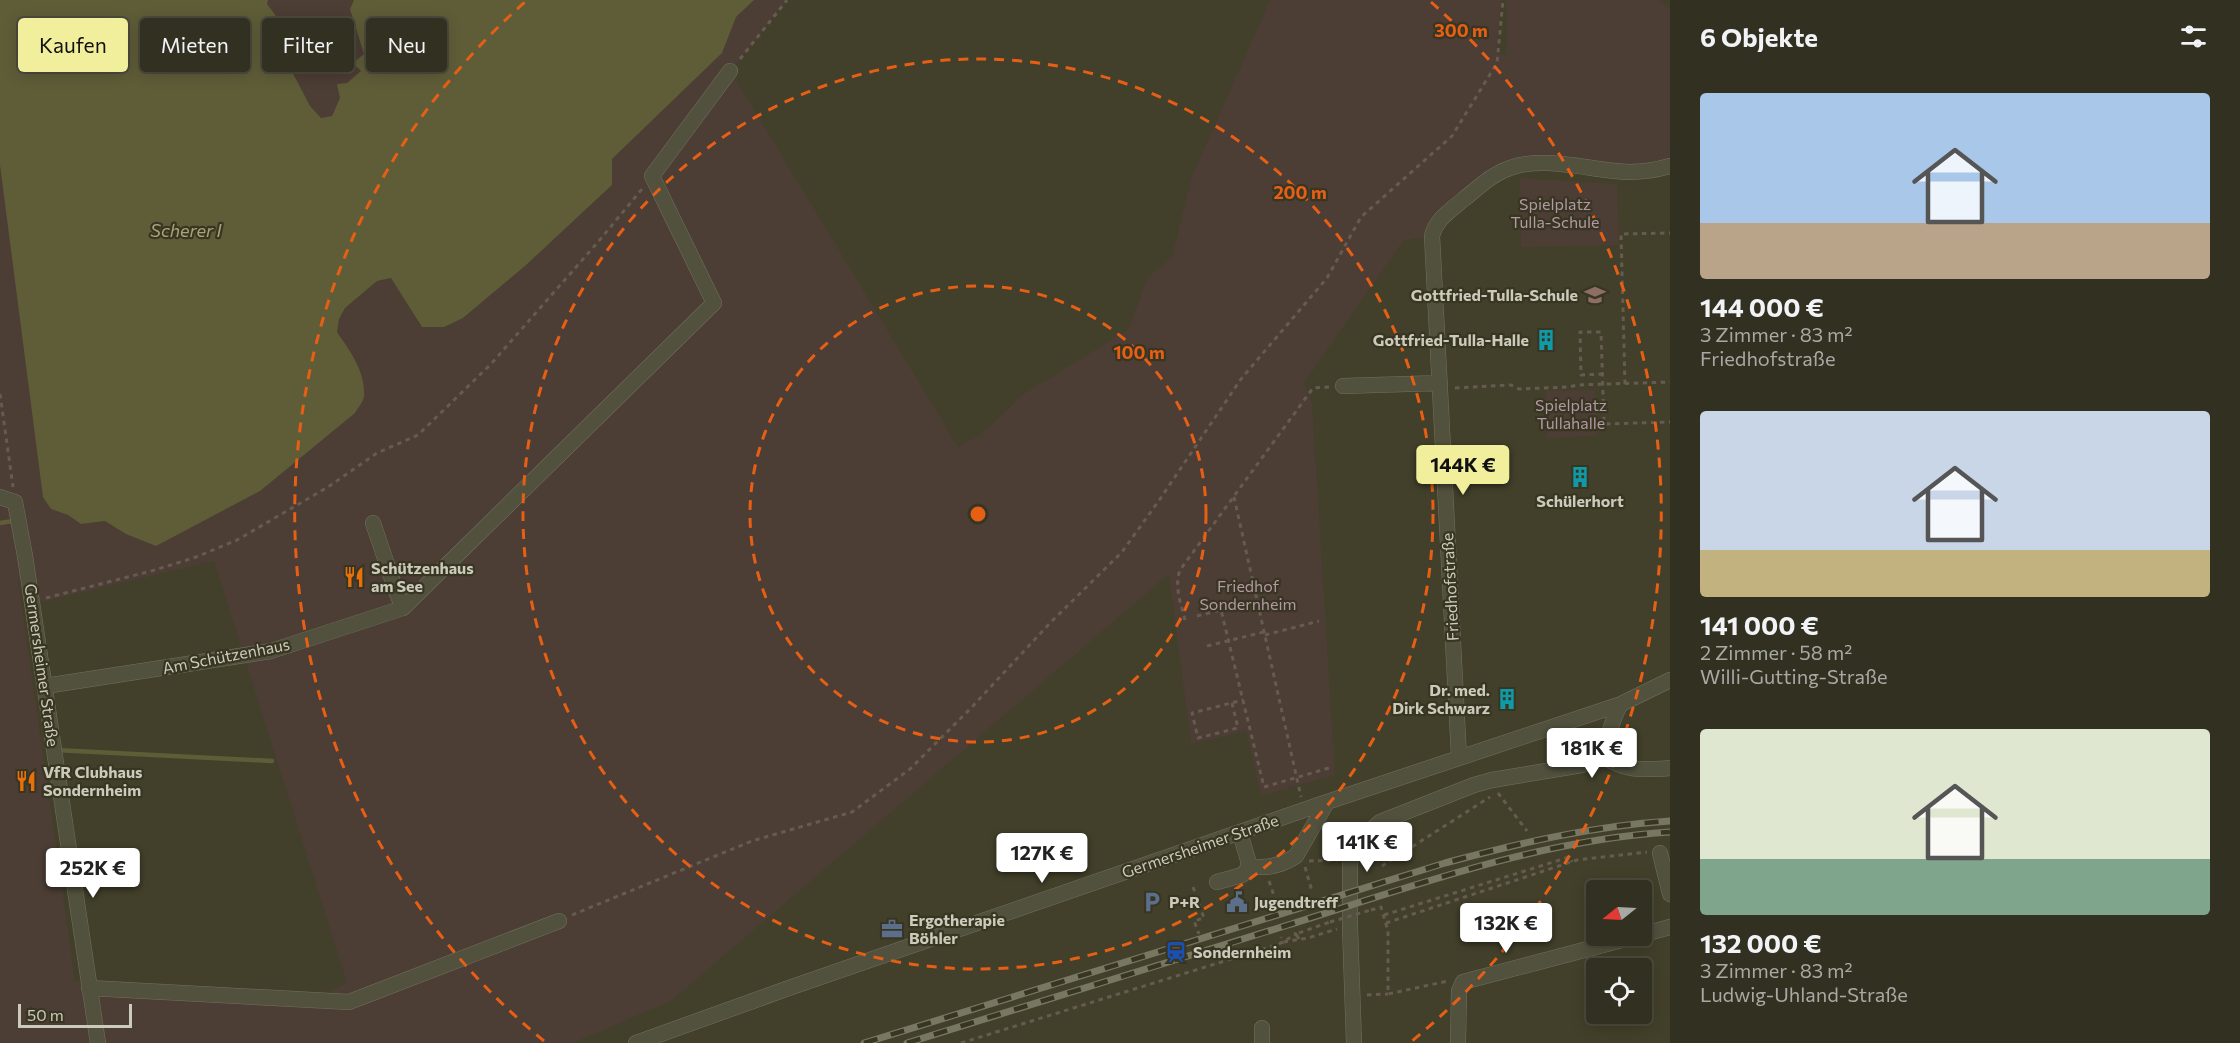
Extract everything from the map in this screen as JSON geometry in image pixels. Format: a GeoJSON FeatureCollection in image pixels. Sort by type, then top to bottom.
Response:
{"type":"FeatureCollection","features":[{"type":"Feature","properties":{"kind":"street"},"geometry":{"type":"LineString","coordinates":[[373,523],[404,608],[714,303],[652,176],[730,71]]}},
{"type":"Feature","properties":{"kind":"street","name":"Friedhofstraße"},"geometry":{"type":"LineString","coordinates":[[1459,757],[1432,236],[1440,219],[1491,177],[1511,167],[1539,163],[1630,172],[1670,166]]}},
{"type":"Feature","properties":{"kind":"street"},"geometry":{"type":"LineString","coordinates":[[1343,386],[1441,386]]}},
{"type":"Feature","properties":{"kind":"street"},"geometry":{"type":"LineString","coordinates":[[0,497],[15,502]]}},
{"type":"Feature","properties":{"kind":"street","name":"Germersheimer Straße"},"geometry":{"type":"LineString","coordinates":[[15,502],[33,601],[98,1043]]}},
{"type":"Feature","properties":{"kind":"street","name":"Am Schützenhaus"},"geometry":{"type":"LineString","coordinates":[[45,686],[271,651],[404,608]]}},
{"type":"Feature","properties":{"kind":"street","name":"Germersheimer Straße"},"geometry":{"type":"LineString","coordinates":[[636,1043],[1327,802],[1621,704],[1670,680]]}},
{"type":"Feature","properties":{"kind":"street"},"geometry":{"type":"LineString","coordinates":[[1354,1043],[1350,861],[1362,838],[1380,822],[1474,785],[1593,761],[1606,745],[1612,720],[1621,704]]}},
{"type":"Feature","properties":{"kind":"street"},"geometry":{"type":"LineString","coordinates":[[1601,754],[1618,766],[1629,769],[1670,768]]}},
{"type":"Feature","properties":{"kind":"street"},"geometry":{"type":"LineString","coordinates":[[1248,866],[1265,868],[1289,861],[1296,856],[1327,802]]}},
{"type":"Feature","properties":{"kind":"street"},"geometry":{"type":"LineString","coordinates":[[1217,882],[1246,871],[1248,866],[1240,833]]}},
{"type":"Feature","properties":{"kind":"street"},"geometry":{"type":"LineString","coordinates":[[1660,853],[1670,894]]}},
{"type":"Feature","properties":{"kind":"street"},"geometry":{"type":"LineString","coordinates":[[89,988],[349,1002],[559,921]]}},
{"type":"Feature","properties":{"kind":"street"},"geometry":{"type":"LineString","coordinates":[[1652,932],[1670,927]]}},
{"type":"Feature","properties":{"kind":"street"},"geometry":{"type":"LineString","coordinates":[[1458,1043],[1459,991],[1463,982],[1598,946]]}},
{"type":"Feature","properties":{"kind":"path"},"geometry":{"type":"LineString","coordinates":[[730,71],[787,0]]}},
{"type":"Feature","properties":{"kind":"path"},"geometry":{"type":"LineString","coordinates":[[559,921],[752,841],[852,812],[910,769],[1051,622],[1122,552],[1241,379],[1327,278],[1361,217],[1452,136],[1497,63],[1503,0]]}},
{"type":"Feature","properties":{"kind":"path"},"geometry":{"type":"LineString","coordinates":[[33,601],[155,570],[196,557],[237,540],[328,487],[377,453],[418,435],[492,364],[652,176]]}},
{"type":"Feature","properties":{"kind":"path"},"geometry":{"type":"LineString","coordinates":[[1624,384],[1621,234],[1670,233]]}},
{"type":"Feature","properties":{"kind":"path"},"geometry":{"type":"LineString","coordinates":[[1603,374],[1581,375],[1580,332],[1601,332],[1603,374],[1604,424],[1670,422]]}},
{"type":"Feature","properties":{"kind":"path"},"geometry":{"type":"LineString","coordinates":[[1441,386],[1511,386],[1518,389],[1670,382]]}},
{"type":"Feature","properties":{"kind":"path"},"geometry":{"type":"LineString","coordinates":[[1185,620],[1178,591],[1179,574],[1313,388],[1343,386]]}},
{"type":"Feature","properties":{"kind":"path"},"geometry":{"type":"LineString","coordinates":[[0,394],[15,502]]}},
{"type":"Feature","properties":{"kind":"path"},"geometry":{"type":"LineString","coordinates":[[1234,497],[1304,810]]}},
{"type":"Feature","properties":{"kind":"path"},"geometry":{"type":"LineString","coordinates":[[1197,616],[1221,609],[1264,787],[1329,768]]}},
{"type":"Feature","properties":{"kind":"path"},"geometry":{"type":"LineString","coordinates":[[1207,646],[1319,621]]}},
{"type":"Feature","properties":{"kind":"path"},"geometry":{"type":"LineString","coordinates":[[1232,703],[1238,728],[1198,738],[1192,713],[1243,700]]}},
{"type":"Feature","properties":{"kind":"path"},"geometry":{"type":"LineString","coordinates":[[1383,866],[1497,792],[1527,831]]}},
{"type":"Feature","properties":{"kind":"path"},"geometry":{"type":"LineString","coordinates":[[1386,922],[1572,862],[1656,851],[1660,853]]}},
{"type":"Feature","properties":{"kind":"path"},"geometry":{"type":"LineString","coordinates":[[1384,915],[1569,857],[1572,862]]}},
{"type":"Feature","properties":{"kind":"path"},"geometry":{"type":"LineString","coordinates":[[1302,858],[1312,891]]}},
{"type":"Feature","properties":{"kind":"path"},"geometry":{"type":"LineString","coordinates":[[1310,861],[1339,860]]}},
{"type":"Feature","properties":{"kind":"path"},"geometry":{"type":"LineString","coordinates":[[1534,861],[1535,868]]}},
{"type":"Feature","properties":{"kind":"path"},"geometry":{"type":"LineString","coordinates":[[1265,868],[1276,902]]}},
{"type":"Feature","properties":{"kind":"path"},"geometry":{"type":"LineString","coordinates":[[1193,887],[1204,918],[1194,921],[1199,934]]}},
{"type":"Feature","properties":{"kind":"path"},"geometry":{"type":"LineString","coordinates":[[1283,942],[1295,933],[1381,907],[1388,931],[1388,994]]}},
{"type":"Feature","properties":{"kind":"path"},"geometry":{"type":"LineString","coordinates":[[961,1043],[1283,942],[1339,928]]}},
{"type":"Feature","properties":{"kind":"path"},"geometry":{"type":"LineString","coordinates":[[1295,933],[1299,939]]}},
{"type":"Feature","properties":{"kind":"path"},"geometry":{"type":"LineString","coordinates":[[1281,937],[1283,942]]}},
{"type":"Feature","properties":{"kind":"path"},"geometry":{"type":"LineString","coordinates":[[1367,995],[1388,994],[1450,980],[1463,982]]}},
{"type":"Feature","properties":{"kind":"path"},"geometry":{"type":"LineString","coordinates":[[1138,981],[1140,988]]}},
{"type":"Feature","properties":{"kind":"path"},"geometry":{"type":"LineString","coordinates":[[1047,1010],[1049,1016]]}},
{"type":"Feature","properties":{"kind":"path"},"geometry":{"type":"LineString","coordinates":[[972,1034],[973,1040]]}},
{"type":"Feature","properties":{"kind":"green space"},"geometry":{"type":"Polygon","coordinates":[[[268,0],[355,0],[364,54],[361,71],[347,83],[332,117],[320,118],[310,106],[292,72],[354,72],[354,18],[269,18],[266,4],[268,0]]]}},
{"type":"Feature","properties":{"kind":"green space","name":"Friedhof Sondernheim"},"geometry":{"type":"Polygon","coordinates":[[[754,0],[787,0],[731,71],[958,447],[983,433],[1022,395],[1129,329],[1147,278],[1172,257],[1192,176],[1270,0],[1501,0],[1496,53],[1507,55],[1507,0],[1658,0],[1670,9],[1670,167],[1645,174],[1510,170],[1426,237],[1403,241],[1304,383],[1312,402],[1335,775],[1261,796],[1246,731],[1191,744],[1169,574],[671,1001],[573,1043],[0,1043],[0,165],[51,509],[68,515],[81,524],[105,521],[126,534],[355,413],[364,397],[364,388],[360,370],[337,332],[339,319],[345,308],[377,281],[391,278],[422,327],[463,318],[525,266],[612,185],[612,159],[722,53],[736,17],[754,0]],[[214,561],[42,602],[18,579],[75,981],[103,980],[326,993],[347,983],[214,561]]]}},
{"type":"Feature","properties":{"kind":"green space","name":"Spielplatz Tulla-Schule"},"geometry":{"type":"Polygon","coordinates":[[[1520,178],[1617,184],[1619,245],[1521,247],[1520,178]]]}},
{"type":"Feature","properties":{"kind":"green space","name":"Spielplatz Tullahalle"},"geometry":{"type":"Polygon","coordinates":[[[1595,390],[1597,436],[1547,438],[1546,391],[1595,390]]]}},
{"type":"Feature","properties":{"kind":"water","name":"Scherer I"},"geometry":{"type":"Polygon","coordinates":[[[0,0],[268,0],[267,4],[278,18],[262,18],[262,72],[292,72],[310,106],[321,118],[332,116],[340,98],[337,84],[347,83],[361,71],[354,64],[364,54],[350,9],[354,0],[754,0],[736,17],[722,53],[612,159],[612,185],[525,266],[463,318],[444,327],[422,327],[391,278],[377,281],[345,308],[339,319],[337,332],[360,370],[364,388],[364,397],[355,413],[260,491],[156,546],[126,534],[105,521],[81,524],[68,515],[51,509],[43,497],[0,165],[0,0]]]}},
{"type":"Feature","properties":{"kind":"waterway"},"geometry":{"type":"LineString","coordinates":[[0,523],[13,521]]}},
{"type":"Feature","properties":{"kind":"waterway"},"geometry":{"type":"LineString","coordinates":[[56,750],[272,761]]}},
{"type":"Feature","properties":{"kind":"railway"},"geometry":{"type":"LineString","coordinates":[[864,1043],[1445,863],[1556,836],[1641,823],[1670,821]]}},
{"type":"Feature","properties":{"kind":"railway"},"geometry":{"type":"LineString","coordinates":[[907,1043],[1477,867],[1573,844],[1670,832]]}},
{"type":"Feature","properties":{"kind":"place","name":"Gottfried-Tulla-Schule"},"geometry":{"type":"Point","coordinates":[1595,295]}},
{"type":"Feature","properties":{"kind":"place","name":"Gottfried-Tulla-Halle"},"geometry":{"type":"Point","coordinates":[1546,340]}},
{"type":"Feature","properties":{"kind":"place","name":"Schülerhort"},"geometry":{"type":"Point","coordinates":[1580,477]}},
{"type":"Feature","properties":{"kind":"place","name":"Schützenhaus am See"},"geometry":{"type":"Point","coordinates":[354,577]}},
{"type":"Feature","properties":{"kind":"place","name":"Dr. med. Dirk Schwarz"},"geometry":{"type":"Point","coordinates":[1507,699]}},
{"type":"Feature","properties":{"kind":"place","name":"VfR Clubhaus Sondernheim"},"geometry":{"type":"Point","coordinates":[26,781]}},
{"type":"Feature","properties":{"kind":"place","name":"P+R"},"geometry":{"type":"Point","coordinates":[1152,902]}},
{"type":"Feature","properties":{"kind":"place","name":"Jugendtreff"},"geometry":{"type":"Point","coordinates":[1237,902]}},
{"type":"Feature","properties":{"kind":"place","name":"Ergotherapie Böhler"},"geometry":{"type":"Point","coordinates":[892,929]}},
{"type":"Feature","properties":{"kind":"place","name":"Sondernheim"},"geometry":{"type":"Point","coordinates":[1176,952]}}]}
